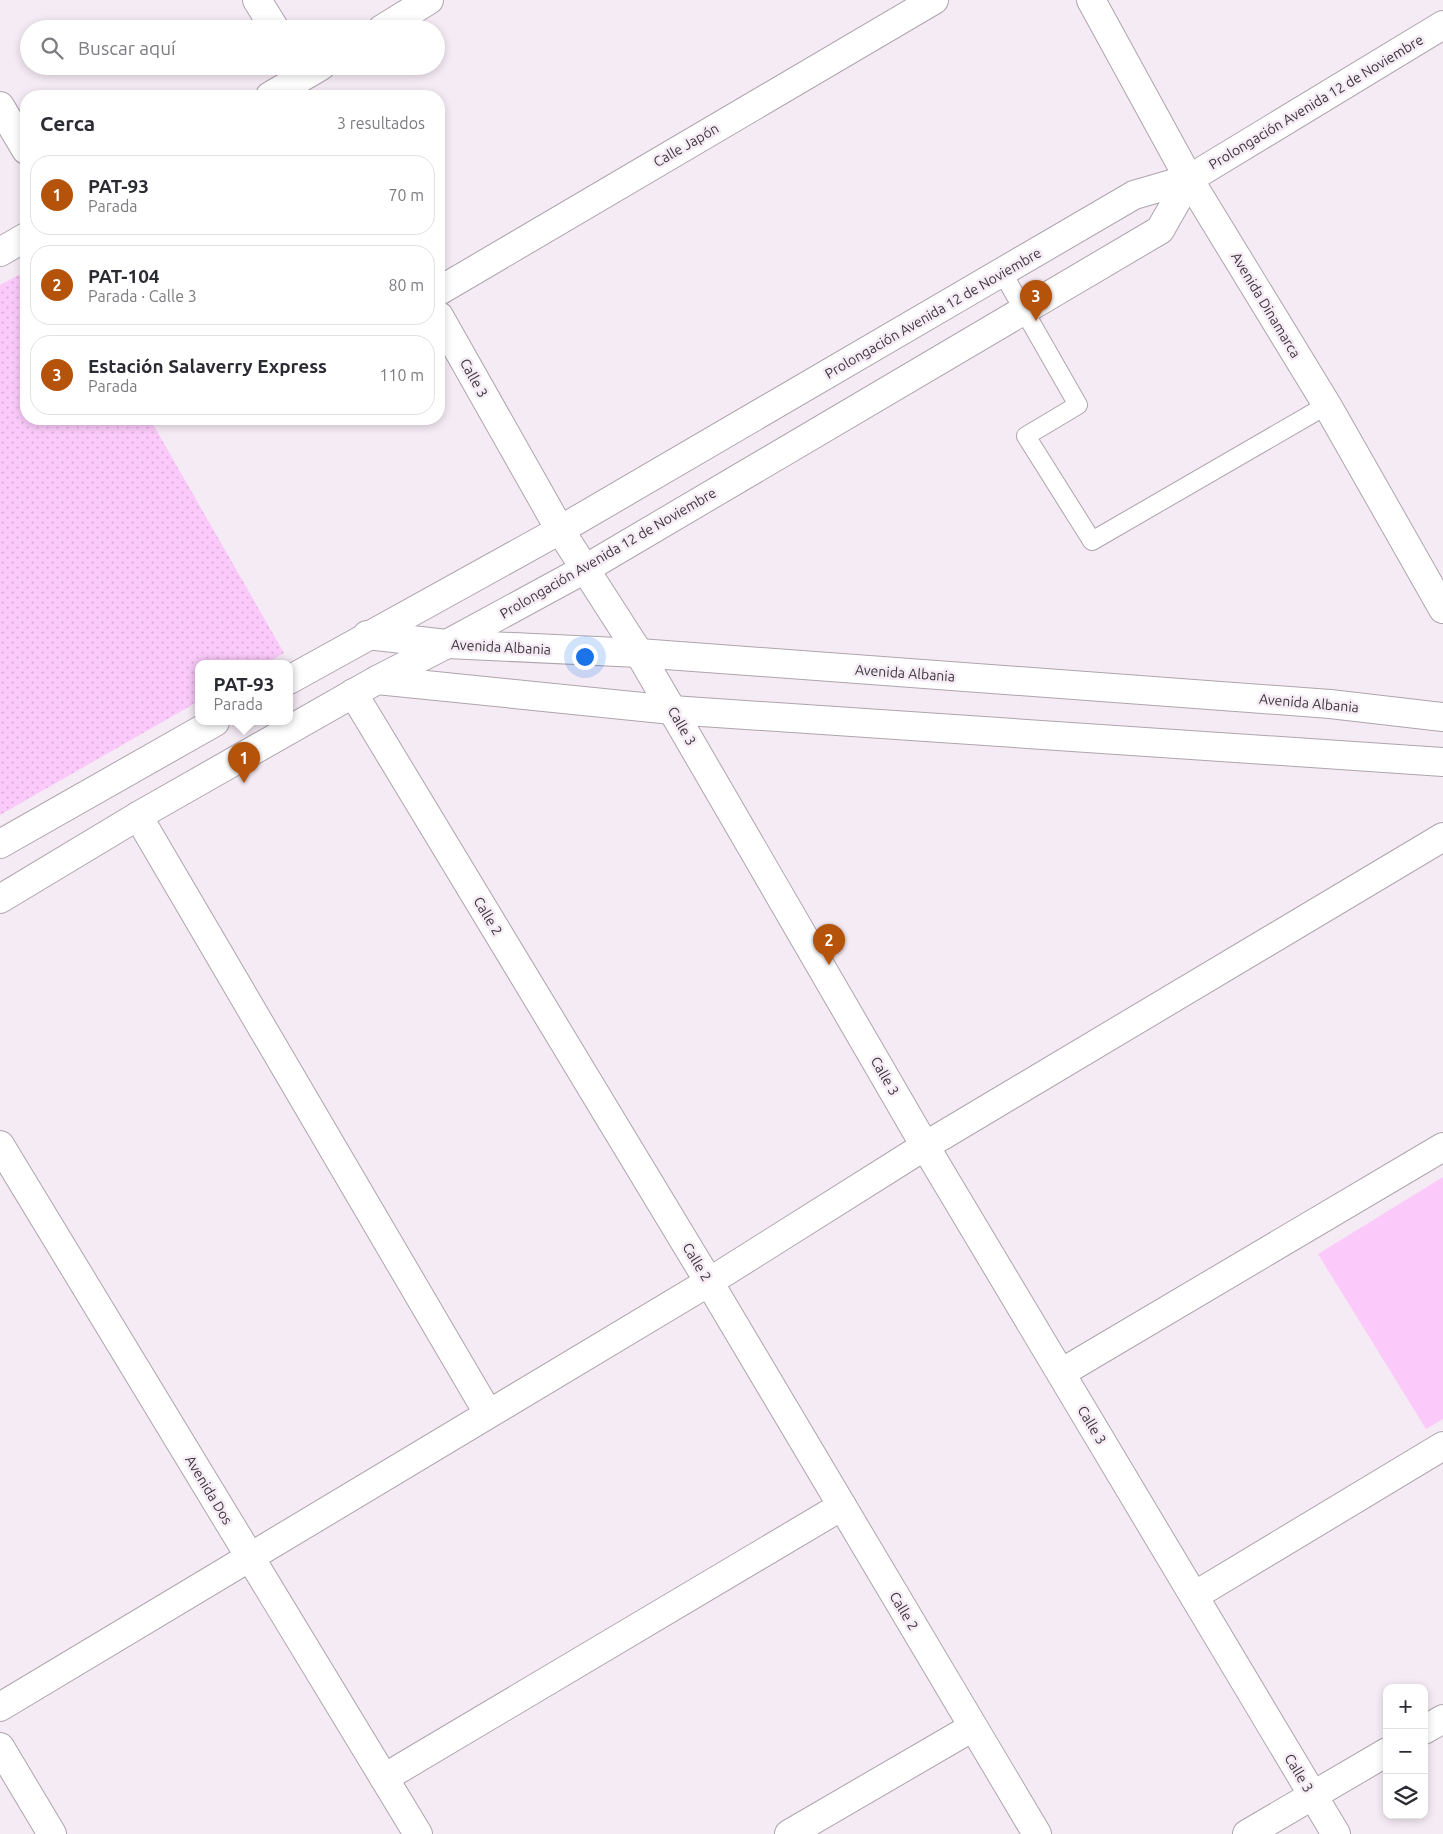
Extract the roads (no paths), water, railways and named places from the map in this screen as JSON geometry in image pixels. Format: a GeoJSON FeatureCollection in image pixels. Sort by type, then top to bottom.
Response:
{"type":"FeatureCollection","features":[{"type":"Feature","properties":{"kind":"street"},"geometry":{"type":"LineString","coordinates":[[257,0],[269,20]]}},
{"type":"Feature","properties":{"kind":"street"},"geometry":{"type":"LineString","coordinates":[[397,20],[429,0]]}},
{"type":"Feature","properties":{"kind":"street","name":"Calle Japón"},"geometry":{"type":"LineString","coordinates":[[445,286],[934,0]]}},
{"type":"Feature","properties":{"kind":"street","name":"Avenida Dinamarca"},"geometry":{"type":"LineString","coordinates":[[1091,0],[1189,179],[1327,405],[1443,610]]}},
{"type":"Feature","properties":{"kind":"street","name":"Prolongación Avenida 12 de Noviembre"},"geometry":{"type":"LineString","coordinates":[[293,678],[367,635],[560,530],[1134,195],[1189,179],[1443,25]]}},
{"type":"Feature","properties":{"kind":"street"},"geometry":{"type":"LineString","coordinates":[[282,90],[309,76]]}},
{"type":"Feature","properties":{"kind":"street"},"geometry":{"type":"LineString","coordinates":[[0,106],[20,140]]}},
{"type":"Feature","properties":{"kind":"street","name":"Prolongación Avenida 12 de Noviembre"},"geometry":{"type":"LineString","coordinates":[[0,899],[138,816],[377,680],[585,569],[1160,230],[1189,179]]}},
{"type":"Feature","properties":{"kind":"street"},"geometry":{"type":"LineString","coordinates":[[0,252],[20,240]]}},
{"type":"Feature","properties":{"kind":"street","name":"Calle 3"},"geometry":{"type":"LineString","coordinates":[[445,327],[560,530],[639,653],[925,1146],[1336,1834]]}},
{"type":"Feature","properties":{"kind":"street","name":"Avenida Albania"},"geometry":{"type":"LineString","coordinates":[[367,635],[446,644],[639,653],[1330,704],[1443,717]]}},
{"type":"Feature","properties":{"kind":"street"},"geometry":{"type":"LineString","coordinates":[[377,680],[672,710],[1443,762]]}},
{"type":"Feature","properties":{"kind":"street","name":"Calle 2"},"geometry":{"type":"LineString","coordinates":[[354,693],[709,1282],[1037,1834]]}},
{"type":"Feature","properties":{"kind":"street"},"geometry":{"type":"LineString","coordinates":[[0,844],[210,725]]}},
{"type":"Feature","properties":{"kind":"street"},"geometry":{"type":"LineString","coordinates":[[138,816],[488,1413]]}},
{"type":"Feature","properties":{"kind":"street"},"geometry":{"type":"LineString","coordinates":[[0,1707],[709,1282],[925,1146],[1443,837]]}},
{"type":"Feature","properties":{"kind":"street","name":"Avenida Dos"},"geometry":{"type":"LineString","coordinates":[[0,1146],[418,1834]]}},
{"type":"Feature","properties":{"kind":"street"},"geometry":{"type":"LineString","coordinates":[[1061,1373],[1443,1148]]}},
{"type":"Feature","properties":{"kind":"street"},"geometry":{"type":"LineString","coordinates":[[1194,1596],[1443,1446]]}},
{"type":"Feature","properties":{"kind":"street"},"geometry":{"type":"LineString","coordinates":[[384,1778],[842,1506]]}},
{"type":"Feature","properties":{"kind":"street"},"geometry":{"type":"LineString","coordinates":[[1426,1729],[1443,1720]]}},
{"type":"Feature","properties":{"kind":"street"},"geometry":{"type":"LineString","coordinates":[[788,1834],[973,1726]]}},
{"type":"Feature","properties":{"kind":"street"},"geometry":{"type":"LineString","coordinates":[[0,1747],[52,1834]]}},
{"type":"Feature","properties":{"kind":"street"},"geometry":{"type":"LineString","coordinates":[[1247,1834],[1383,1754]]}},
{"type":"Feature","properties":{"kind":"lane"},"geometry":{"type":"LineString","coordinates":[[1002,272],[1078,405],[1026,436],[1092,541],[1327,405]]}},
{"type":"Feature","properties":{"kind":"place","name":"Estación Salaverry Express"},"geometry":{"type":"Point","coordinates":[1036,321]}},
{"type":"Feature","properties":{"kind":"place","name":"PAT-93"},"geometry":{"type":"Point","coordinates":[244,783]}},
{"type":"Feature","properties":{"kind":"place","name":"PAT-104"},"geometry":{"type":"Point","coordinates":[829,965]}}]}
